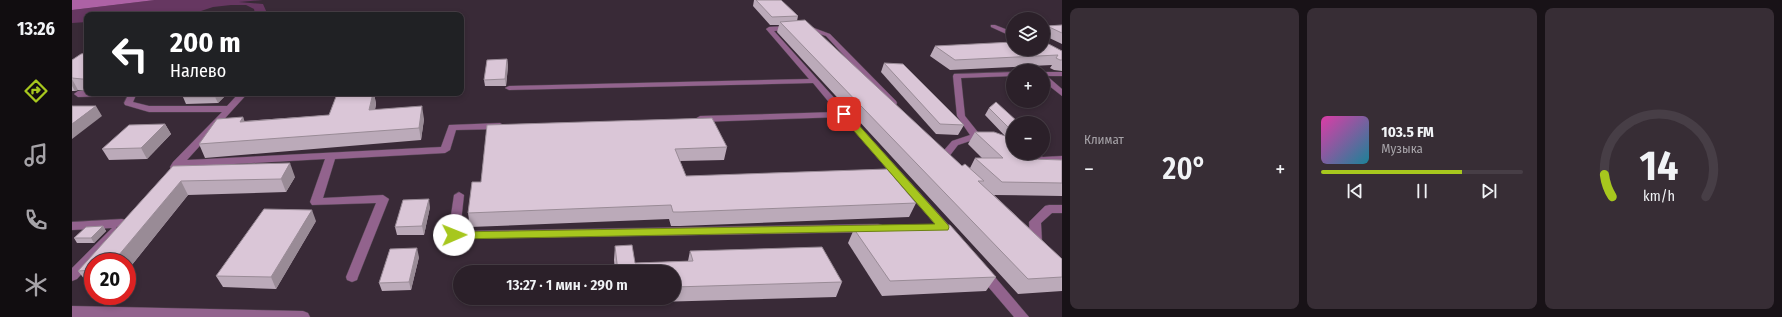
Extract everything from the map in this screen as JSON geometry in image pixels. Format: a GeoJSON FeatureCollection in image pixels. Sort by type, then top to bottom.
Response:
{"type":"FeatureCollection","features":[{"type":"Feature","properties":{"kind":"street"},"geometry":{"type":"LineString","coordinates":[[993,26],[1006,32]]}},
{"type":"Feature","properties":{"kind":"street"},"geometry":{"type":"LineString","coordinates":[[900,110],[828,35],[806,27],[769,29],[960,245]]}},
{"type":"Feature","properties":{"kind":"street"},"geometry":{"type":"LineString","coordinates":[[944,156],[955,143],[980,137],[961,116],[957,76],[1006,74]]}},
{"type":"Feature","properties":{"kind":"street"},"geometry":{"type":"LineString","coordinates":[[1050,74],[1062,74]]}},
{"type":"Feature","properties":{"kind":"street"},"geometry":{"type":"LineString","coordinates":[[508,88],[815,81]]}},
{"type":"Feature","properties":{"kind":"street"},"geometry":{"type":"LineString","coordinates":[[1050,83],[1062,93]]}},
{"type":"Feature","properties":{"kind":"street"},"geometry":{"type":"LineString","coordinates":[[78,94],[84,94]]}},
{"type":"Feature","properties":{"kind":"street"},"geometry":{"type":"LineString","coordinates":[[132,96],[128,103],[149,109],[228,109]]}},
{"type":"Feature","properties":{"kind":"street"},"geometry":{"type":"LineString","coordinates":[[167,175],[241,96]]}},
{"type":"Feature","properties":{"kind":"street"},"geometry":{"type":"LineString","coordinates":[[687,119],[844,114]]}},
{"type":"Feature","properties":{"kind":"street"},"geometry":{"type":"LineString","coordinates":[[177,164],[445,150],[452,127],[507,125]]}},
{"type":"Feature","properties":{"kind":"street"},"geometry":{"type":"LineString","coordinates":[[331,156],[316,202],[383,199],[352,277]]}},
{"type":"Feature","properties":{"kind":"street"},"geometry":{"type":"LineString","coordinates":[[1050,160],[1062,159]]}},
{"type":"Feature","properties":{"kind":"street"},"geometry":{"type":"LineString","coordinates":[[459,195],[454,235],[888,228]]}},
{"type":"Feature","properties":{"kind":"street"},"geometry":{"type":"LineString","coordinates":[[1036,243],[1035,222],[1049,209],[1062,209]]}},
{"type":"Feature","properties":{"kind":"street"},"geometry":{"type":"LineString","coordinates":[[72,226],[124,220],[72,276]]}},
{"type":"Feature","properties":{"kind":"street"},"geometry":{"type":"LineString","coordinates":[[928,228],[944,227]]}},
{"type":"Feature","properties":{"kind":"street"},"geometry":{"type":"LineString","coordinates":[[1024,232],[1046,254]]}},
{"type":"Feature","properties":{"kind":"street"},"geometry":{"type":"LineString","coordinates":[[975,263],[1022,317]]}},
{"type":"Feature","properties":{"kind":"street"},"geometry":{"type":"LineString","coordinates":[[72,312],[303,317]]}},
{"type":"Feature","properties":{"kind":"shaded area"},"geometry":{"type":"Polygon","coordinates":[[[72,0],[155,0],[72,10],[72,0]]]}},
{"type":"Feature","properties":{"kind":"shaded area"},"geometry":{"type":"Polygon","coordinates":[[[155,0],[263,0],[239,2],[263,4],[267,12],[255,12],[254,9],[246,5],[231,5],[213,7],[198,12],[84,12],[84,22],[72,23],[72,10],[155,0]]]}},
{"type":"Feature","properties":{"kind":"building"},"geometry":{"type":"Polygon","coordinates":[[[756,0],[781,0],[798,16],[772,17],[756,0]]]}},
{"type":"Feature","properties":{"kind":"building"},"geometry":{"type":"Polygon","coordinates":[[[805,20],[962,166],[965,164],[984,181],[978,181],[1062,259],[1062,277],[1028,279],[780,22],[805,20]]]}},
{"type":"Feature","properties":{"kind":"building"},"geometry":{"type":"Polygon","coordinates":[[[1062,25],[1062,33],[1050,27],[1050,26],[1062,25]]]}},
{"type":"Feature","properties":{"kind":"building"},"geometry":{"type":"Polygon","coordinates":[[[1006,42],[1006,56],[1037,56],[955,60],[935,46],[1006,42]]]}},
{"type":"Feature","properties":{"kind":"building"},"geometry":{"type":"Polygon","coordinates":[[[1050,45],[1062,51],[1062,60],[1056,58],[1058,55],[1050,55],[1050,45]]]}},
{"type":"Feature","properties":{"kind":"building"},"geometry":{"type":"Polygon","coordinates":[[[84,54],[84,79],[72,78],[72,60],[84,54]]]}},
{"type":"Feature","properties":{"kind":"building"},"geometry":{"type":"Polygon","coordinates":[[[507,59],[505,79],[484,80],[487,60],[507,59]]]}},
{"type":"Feature","properties":{"kind":"building"},"geometry":{"type":"Polygon","coordinates":[[[884,63],[903,64],[964,125],[940,124],[884,63]]]}},
{"type":"Feature","properties":{"kind":"building"},"geometry":{"type":"Polygon","coordinates":[[[184,96],[216,96],[215,97],[183,97],[184,96]]]}},
{"type":"Feature","properties":{"kind":"building"},"geometry":{"type":"Polygon","coordinates":[[[336,96],[372,96],[369,110],[422,106],[419,128],[199,144],[217,119],[243,117],[240,122],[329,115],[336,96]]]}},
{"type":"Feature","properties":{"kind":"building"},"geometry":{"type":"Polygon","coordinates":[[[996,102],[1011,116],[1006,116],[1006,125],[989,108],[996,102]]]}},
{"type":"Feature","properties":{"kind":"building"},"geometry":{"type":"Polygon","coordinates":[[[72,106],[96,106],[72,124],[72,106]]]}},
{"type":"Feature","properties":{"kind":"building"},"geometry":{"type":"Polygon","coordinates":[[[712,118],[727,147],[675,149],[686,176],[887,169],[916,203],[682,212],[673,212],[671,205],[468,213],[472,182],[481,182],[487,125],[712,118]]]}},
{"type":"Feature","properties":{"kind":"building"},"geometry":{"type":"Polygon","coordinates":[[[165,124],[141,148],[102,149],[129,125],[165,124]]]}},
{"type":"Feature","properties":{"kind":"building"},"geometry":{"type":"Polygon","coordinates":[[[975,132],[994,132],[1006,136],[1006,160],[1062,160],[1062,183],[1002,182],[975,158],[1003,158],[975,132]]]}},
{"type":"Feature","properties":{"kind":"building"},"geometry":{"type":"Polygon","coordinates":[[[290,163],[281,179],[181,181],[121,253],[94,253],[173,166],[290,163]]]}},
{"type":"Feature","properties":{"kind":"building"},"geometry":{"type":"Polygon","coordinates":[[[429,199],[422,226],[395,227],[403,200],[429,199]]]}},
{"type":"Feature","properties":{"kind":"building"},"geometry":{"type":"Polygon","coordinates":[[[264,209],[312,210],[271,277],[216,276],[264,209]]]}},
{"type":"Feature","properties":{"kind":"building"},"geometry":{"type":"Polygon","coordinates":[[[950,225],[996,277],[890,281],[854,229],[950,225]]]}},
{"type":"Feature","properties":{"kind":"building"},"geometry":{"type":"Polygon","coordinates":[[[103,226],[91,238],[74,238],[86,227],[103,226]]]}},
{"type":"Feature","properties":{"kind":"building"},"geometry":{"type":"Polygon","coordinates":[[[632,245],[635,263],[693,261],[690,251],[822,247],[842,282],[681,287],[681,265],[617,265],[615,246],[632,245]]]}},
{"type":"Feature","properties":{"kind":"building"},"geometry":{"type":"Polygon","coordinates":[[[417,248],[409,282],[379,283],[390,249],[417,248]]]}},
{"type":"Feature","properties":{"kind":"building"},"geometry":{"type":"Polygon","coordinates":[[[84,264],[84,271],[78,271],[84,264]]]}},
{"type":"Feature","properties":{"kind":"route"},"geometry":{"type":"LineString","coordinates":[[454,235],[944,227],[844,114]]}}]}
